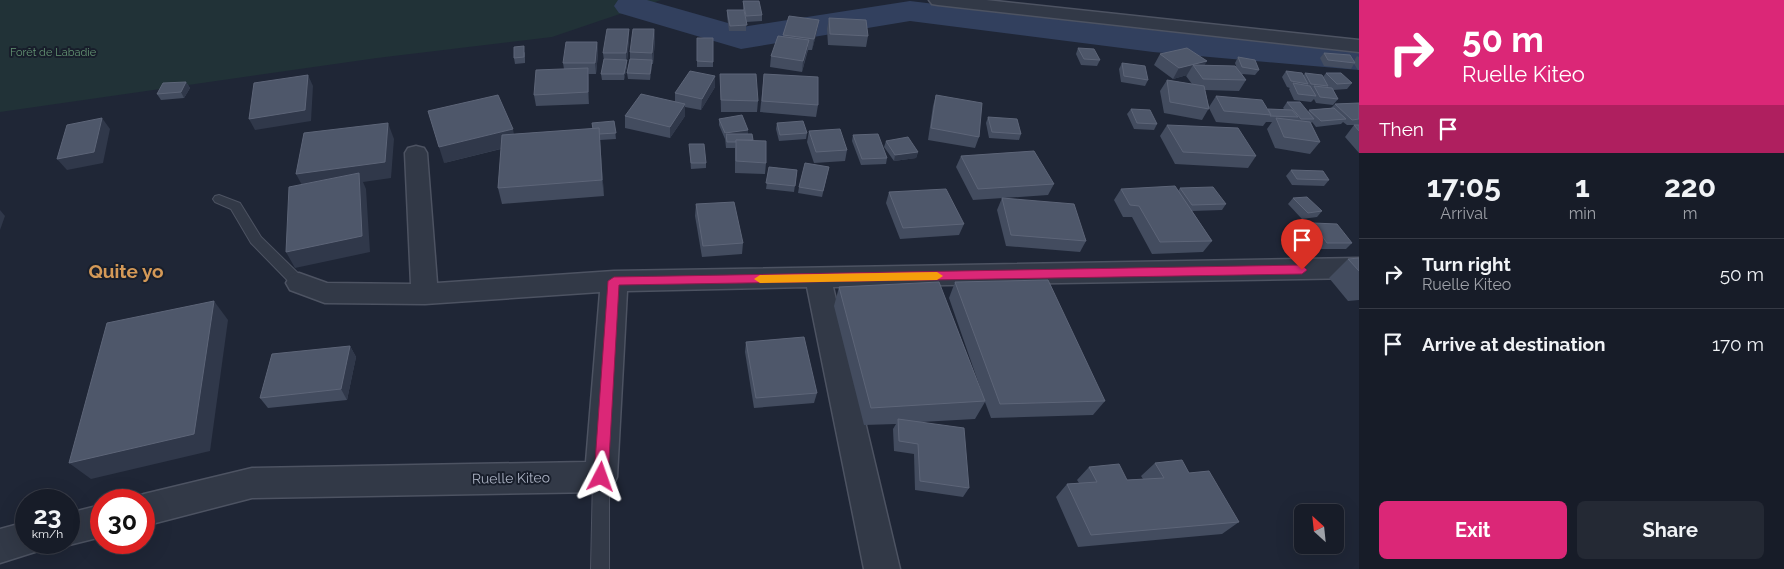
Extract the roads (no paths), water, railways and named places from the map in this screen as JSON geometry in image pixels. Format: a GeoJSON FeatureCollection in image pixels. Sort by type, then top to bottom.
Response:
{"type":"FeatureCollection","features":[{"type":"Feature","properties":{"kind":"street"},"geometry":{"type":"LineString","coordinates":[[938,0],[1359,46]]}},
{"type":"Feature","properties":{"kind":"street"},"geometry":{"type":"LineString","coordinates":[[1126,3],[1170,25]]}},
{"type":"Feature","properties":{"kind":"street"},"geometry":{"type":"LineString","coordinates":[[416,153],[425,294]]}},
{"type":"Feature","properties":{"kind":"street"},"geometry":{"type":"LineString","coordinates":[[299,283],[324,293],[425,294],[614,281],[1359,268]]}},
{"type":"Feature","properties":{"kind":"street"},"geometry":{"type":"LineString","coordinates":[[818,278],[882,569]]}},
{"type":"Feature","properties":{"kind":"street"},"geometry":{"type":"LineString","coordinates":[[601,477],[614,281]]}},
{"type":"Feature","properties":{"kind":"street","name":"Ruelle Kiteo"},"geometry":{"type":"LineString","coordinates":[[155,507],[252,483],[601,477]]}},
{"type":"Feature","properties":{"kind":"street"},"geometry":{"type":"LineString","coordinates":[[0,546],[15,542]]}},
{"type":"Feature","properties":{"kind":"lane"},"geometry":{"type":"LineString","coordinates":[[219,199],[236,206],[256,240],[299,283]]}},
{"type":"Feature","properties":{"kind":"lane"},"geometry":{"type":"LineString","coordinates":[[600,569],[601,477]]}},
{"type":"Feature","properties":{"kind":"waterway"},"geometry":{"type":"LineString","coordinates":[[631,6],[741,38],[910,11],[1153,41],[1359,59]]}},
{"type":"Feature","properties":{"kind":"district","name":"Quite yo"},"geometry":{"type":"Point","coordinates":[126,271]}},
{"type":"Feature","properties":{"kind":"park label","name":"Forêt de Labadie"},"geometry":{"type":"Point","coordinates":[53,52]}}]}
